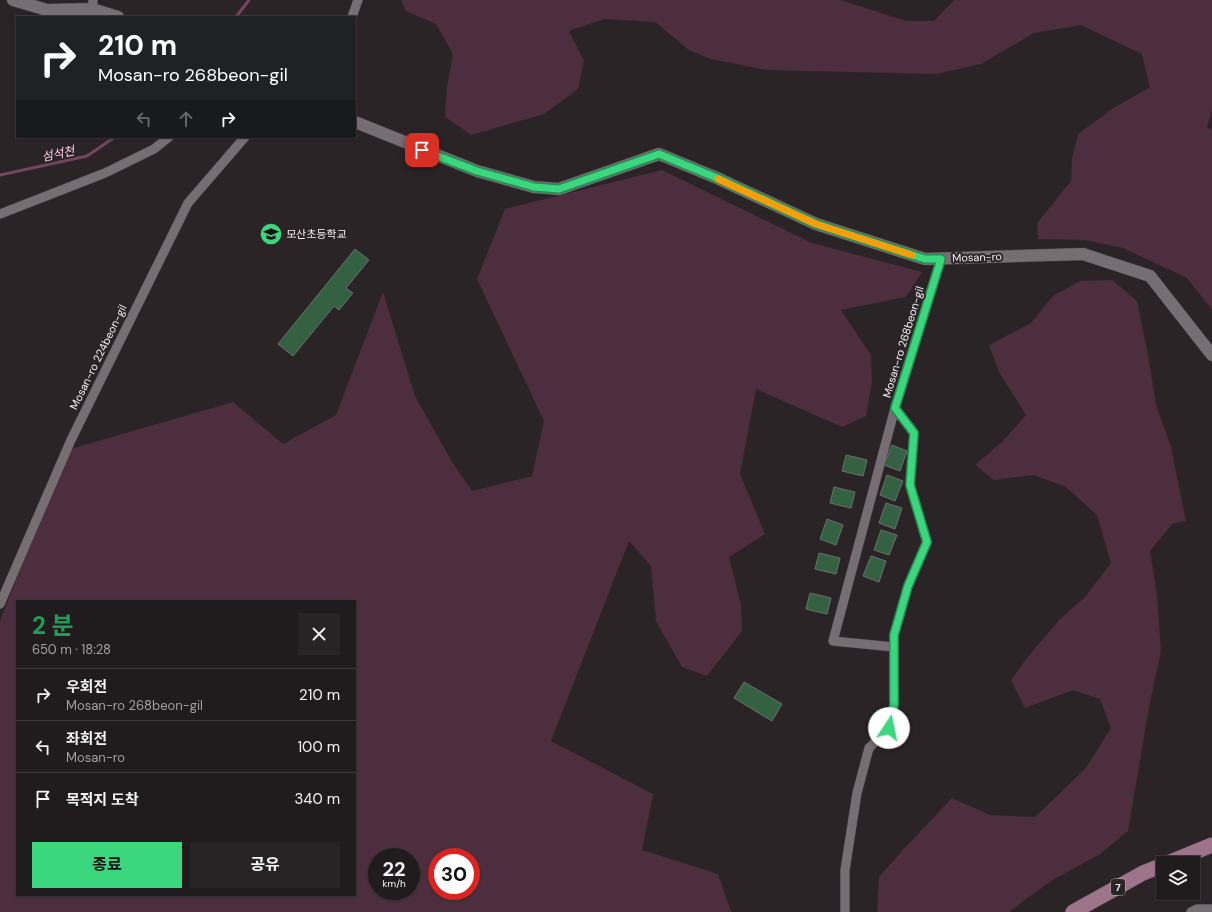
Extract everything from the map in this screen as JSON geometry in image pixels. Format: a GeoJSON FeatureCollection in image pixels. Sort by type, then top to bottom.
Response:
{"type":"FeatureCollection","features":[{"type":"Feature","properties":{"kind":"main road"},"geometry":{"type":"LineString","coordinates":[[1185,856],[1212,845]]}},
{"type":"Feature","properties":{"kind":"main road","name":"7"},"geometry":{"type":"LineString","coordinates":[[1073,912],[1143,873],[1156,868]]}},
{"type":"Feature","properties":{"kind":"street"},"geometry":{"type":"LineString","coordinates":[[13,0],[47,10],[67,5],[92,4],[116,16]]}},
{"type":"Feature","properties":{"kind":"street"},"geometry":{"type":"LineString","coordinates":[[352,16],[358,0]]}},
{"type":"Feature","properties":{"kind":"street","name":"Mosan-ro"},"geometry":{"type":"LineString","coordinates":[[356,122],[477,171],[534,187],[559,189],[659,154],[717,178],[816,224],[925,259],[1083,254],[1150,276],[1212,355]]}},
{"type":"Feature","properties":{"kind":"street"},"geometry":{"type":"LineString","coordinates":[[0,214],[105,173],[154,149],[168,138]]}},
{"type":"Feature","properties":{"kind":"street","name":"Mosan-ro 224beon-gil"},"geometry":{"type":"LineString","coordinates":[[0,604],[71,440],[188,202],[244,138]]}},
{"type":"Feature","properties":{"kind":"street","name":"Mosan-ro 268beon-gil"},"geometry":{"type":"LineString","coordinates":[[844,912],[845,870],[856,793],[869,748],[889,728],[894,705],[894,635],[908,586],[927,542],[910,485],[914,433],[895,408],[941,259]]}},
{"type":"Feature","properties":{"kind":"street"},"geometry":{"type":"LineString","coordinates":[[894,647],[833,641],[895,408]]}},
{"type":"Feature","properties":{"kind":"street"},"geometry":{"type":"LineString","coordinates":[[1191,912],[1197,909],[1212,909]]}},
{"type":"Feature","properties":{"kind":"shaded area"},"geometry":{"type":"Polygon","coordinates":[[[401,0],[841,0],[906,21],[934,21],[954,0],[1212,0],[1212,110],[1207,127],[1212,130],[1212,310],[1187,278],[1123,248],[1086,240],[1038,239],[1037,223],[1071,181],[1072,159],[1078,134],[1112,109],[1150,87],[1142,54],[1081,25],[1034,33],[981,64],[936,74],[767,70],[711,59],[689,50],[655,22],[604,19],[569,31],[584,61],[578,89],[544,114],[471,135],[445,117],[447,87],[453,54],[436,24],[406,11],[401,0]]]}},
{"type":"Feature","properties":{"kind":"shaded area"},"geometry":{"type":"Polygon","coordinates":[[[662,170],[812,243],[922,272],[906,297],[841,310],[871,355],[872,382],[866,416],[842,427],[756,389],[740,474],[765,534],[729,557],[741,605],[742,631],[707,676],[682,667],[656,621],[651,566],[629,541],[551,741],[653,794],[642,850],[718,874],[731,912],[0,912],[0,621],[67,450],[233,402],[283,444],[336,415],[383,292],[415,396],[452,462],[472,491],[532,476],[544,421],[477,279],[505,209],[662,170]]]}},
{"type":"Feature","properties":{"kind":"shaded area"},"geometry":{"type":"Polygon","coordinates":[[[1112,280],[1137,301],[1156,405],[1171,447],[1186,521],[1172,524],[1150,551],[1157,595],[1161,651],[1150,702],[1128,831],[1100,854],[1051,881],[1009,912],[877,912],[879,877],[952,798],[990,815],[1035,817],[1086,768],[1111,728],[1100,699],[1073,690],[1025,708],[1011,680],[1027,658],[1060,619],[1085,597],[1111,563],[1097,515],[1066,487],[1034,475],[994,480],[975,465],[1003,441],[1026,415],[999,372],[989,345],[1031,323],[1053,296],[1080,281],[1112,280]]]}},
{"type":"Feature","properties":{"kind":"building"},"geometry":{"type":"Polygon","coordinates":[[[355,249],[369,260],[346,288],[353,293],[339,310],[334,306],[293,356],[278,344],[355,249]]]}},
{"type":"Feature","properties":{"kind":"building"},"geometry":{"type":"Polygon","coordinates":[[[892,445],[907,451],[900,471],[884,465],[892,445]]]}},
{"type":"Feature","properties":{"kind":"building"},"geometry":{"type":"Polygon","coordinates":[[[846,455],[867,460],[863,476],[842,471],[846,455]]]}},
{"type":"Feature","properties":{"kind":"building"},"geometry":{"type":"Polygon","coordinates":[[[887,475],[903,481],[895,501],[880,495],[887,475]]]}},
{"type":"Feature","properties":{"kind":"building"},"geometry":{"type":"Polygon","coordinates":[[[834,487],[855,492],[851,508],[830,503],[834,487]]]}},
{"type":"Feature","properties":{"kind":"building"},"geometry":{"type":"Polygon","coordinates":[[[886,503],[902,508],[895,529],[879,523],[886,503]]]}},
{"type":"Feature","properties":{"kind":"building"},"geometry":{"type":"Polygon","coordinates":[[[827,519],[843,525],[836,545],[820,539],[827,519]]]}},
{"type":"Feature","properties":{"kind":"building"},"geometry":{"type":"Polygon","coordinates":[[[881,530],[897,535],[889,555],[874,550],[881,530]]]}},
{"type":"Feature","properties":{"kind":"building"},"geometry":{"type":"Polygon","coordinates":[[[819,553],[840,558],[836,574],[815,569],[819,553]]]}},
{"type":"Feature","properties":{"kind":"building"},"geometry":{"type":"Polygon","coordinates":[[[871,556],[886,561],[879,582],[863,576],[871,556]]]}},
{"type":"Feature","properties":{"kind":"building"},"geometry":{"type":"Polygon","coordinates":[[[810,593],[831,598],[827,614],[806,609],[810,593]]]}},
{"type":"Feature","properties":{"kind":"building"},"geometry":{"type":"Polygon","coordinates":[[[744,682],[782,704],[772,721],[734,698],[744,682]]]}},
{"type":"Feature","properties":{"kind":"waterway","name":"섬석천"},"geometry":{"type":"LineString","coordinates":[[237,16],[249,0]]}},
{"type":"Feature","properties":{"kind":"waterway","name":"섬석천"},"geometry":{"type":"LineString","coordinates":[[0,175],[87,156],[114,138]]}},
{"type":"Feature","properties":{"kind":"slow traffic"},"geometry":{"type":"LineString","coordinates":[[718,179],[816,224],[912,255]]}},
{"type":"Feature","properties":{"kind":"place","name":"모산초등학교"},"geometry":{"type":"Point","coordinates":[271,234]}},
{"type":"Feature","properties":{"kind":"route"},"geometry":{"type":"LineString","coordinates":[[422,150],[477,171],[534,187],[559,189],[659,154],[717,178],[816,224],[925,259],[941,259],[895,408],[914,433],[910,485],[927,542],[908,586],[894,635],[894,705],[889,728]]}}]}
